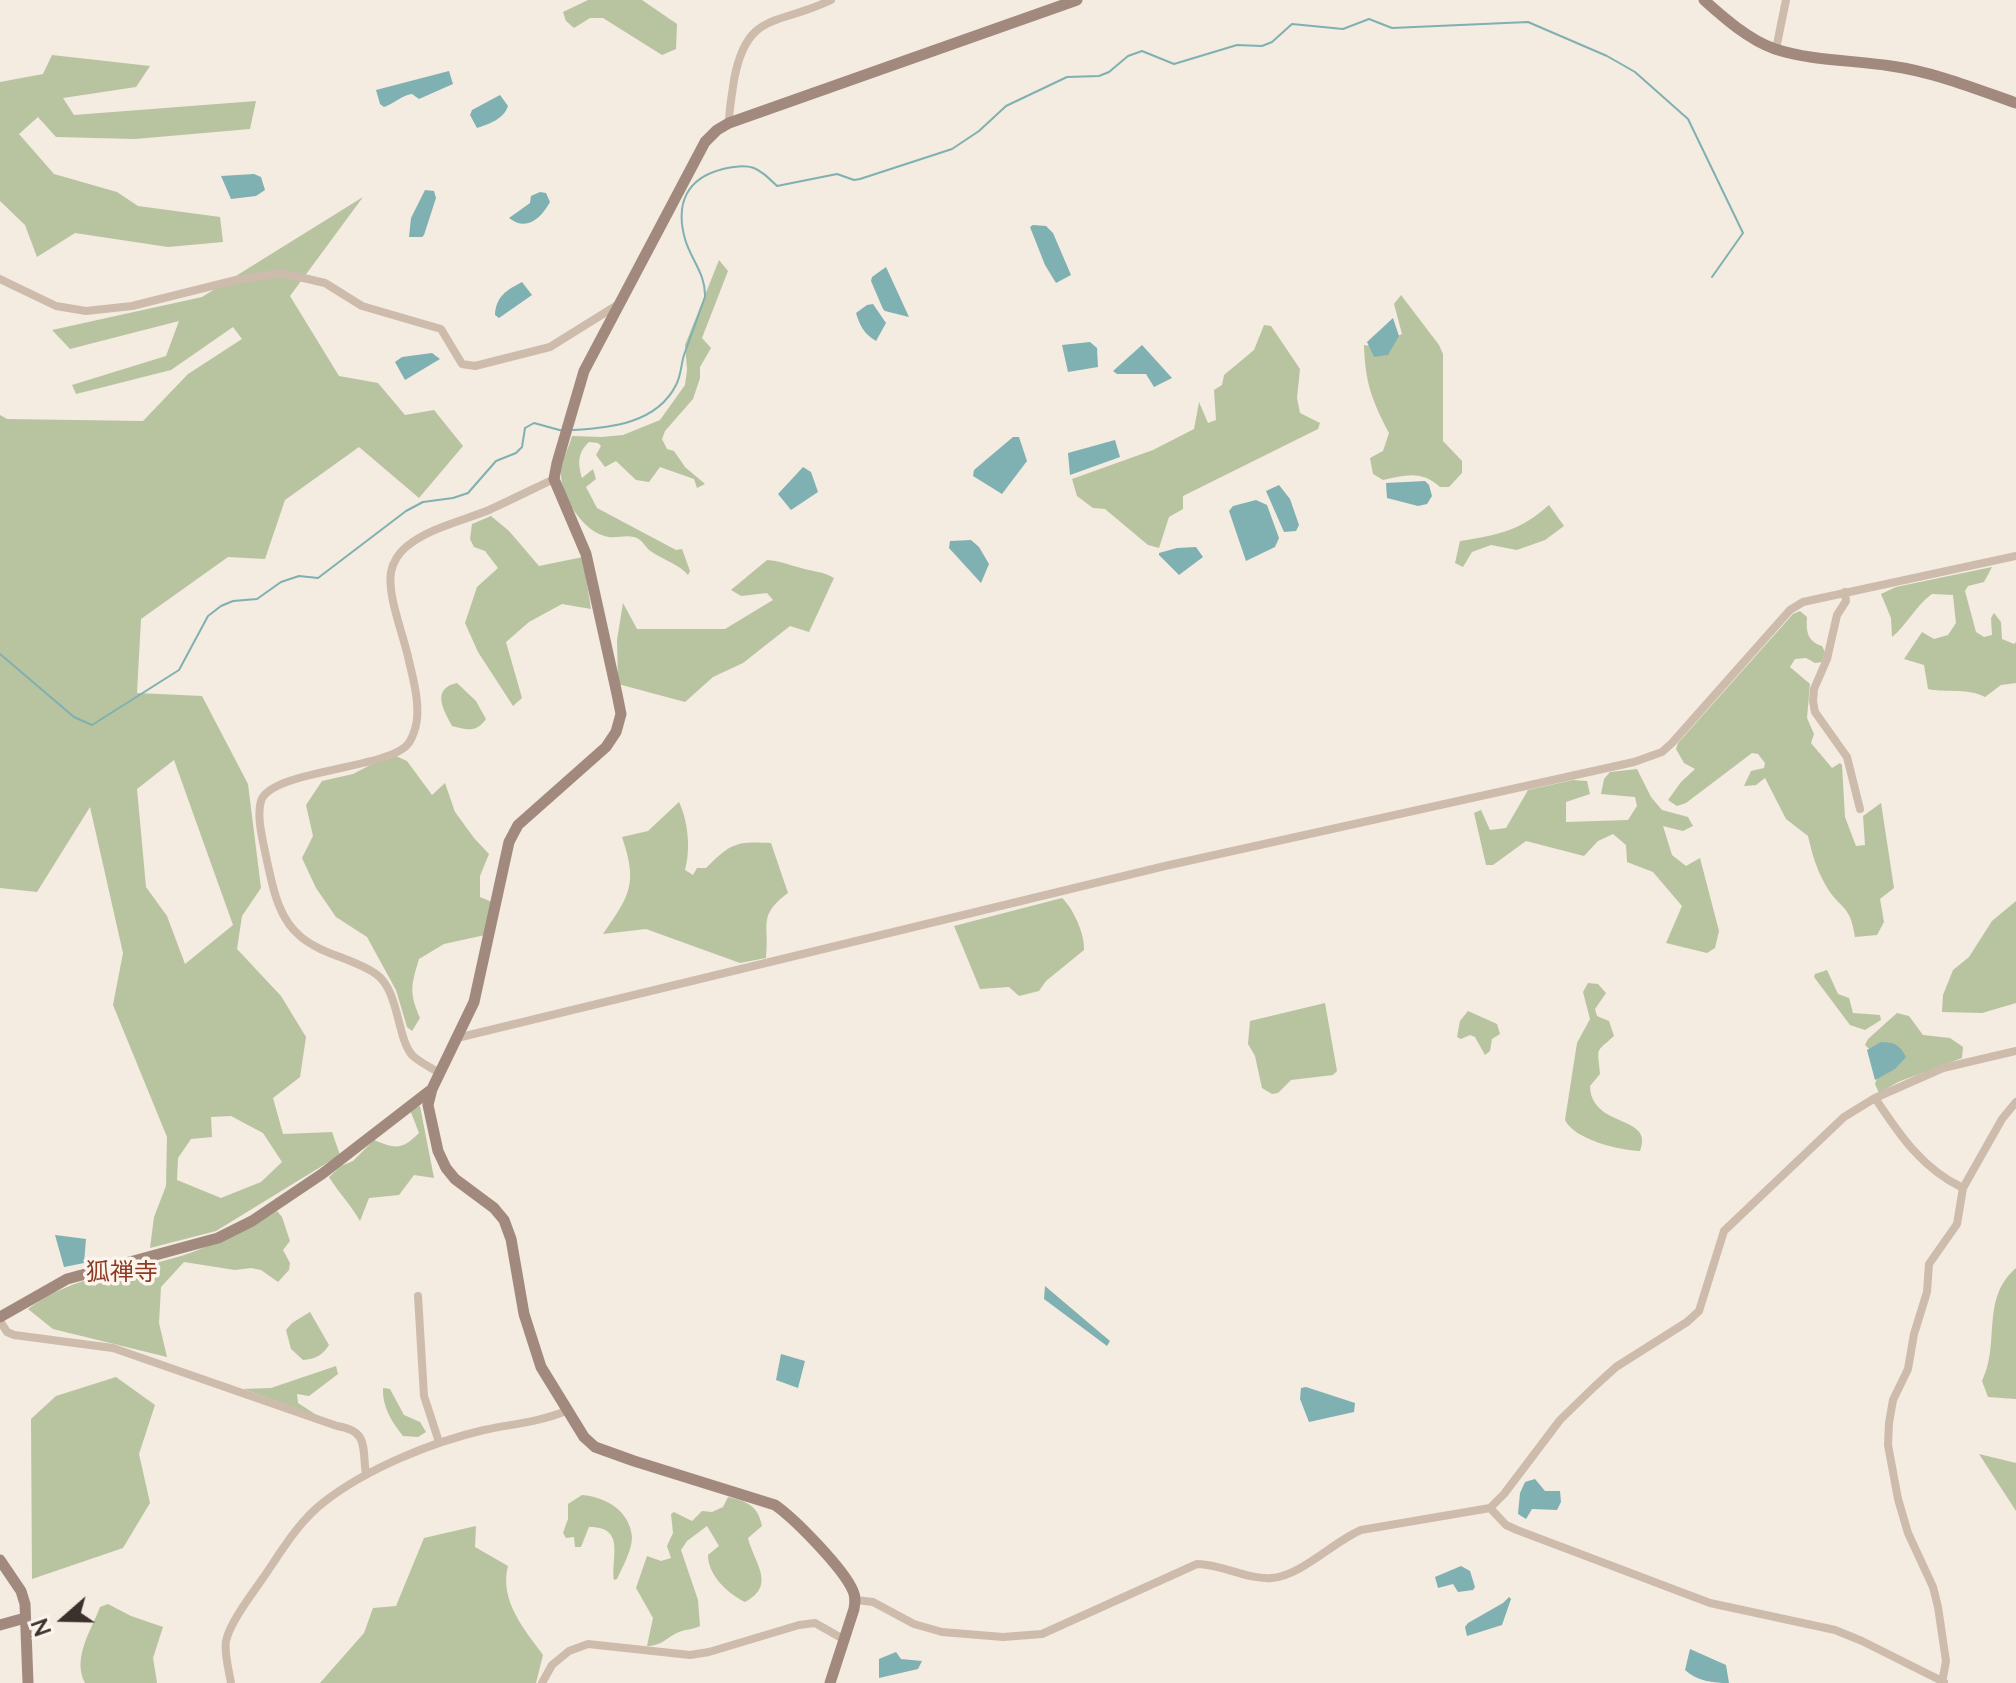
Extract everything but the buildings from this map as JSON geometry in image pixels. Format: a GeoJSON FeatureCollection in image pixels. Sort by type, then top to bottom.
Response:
{"type":"FeatureCollection","features":[{"type":"Feature","properties":{"kind":"street"},"geometry":{"type":"LineString","coordinates":[[729,123],[739,55],[750,35],[769,22],[831,0]]}},
{"type":"Feature","properties":{"kind":"street"},"geometry":{"type":"LineString","coordinates":[[830,1683],[856,1600],[847,1581],[792,1518],[775,1505],[595,1447],[584,1437],[541,1367],[524,1314],[511,1239],[504,1220],[446,1168],[438,1151],[428,1105],[438,1072],[474,1002],[509,842],[518,825],[606,747],[616,732],[621,714],[586,554],[554,479],[584,371],[705,142],[729,123],[1077,0]]}},
{"type":"Feature","properties":{"kind":"street"},"geometry":{"type":"LineString","coordinates":[[1704,0],[1748,35],[1776,49],[1920,72],[2016,103]]}},
{"type":"Feature","properties":{"kind":"street"},"geometry":{"type":"LineString","coordinates":[[1776,49],[1786,0]]}},
{"type":"Feature","properties":{"kind":"street"},"geometry":{"type":"LineString","coordinates":[[0,279],[56,306],[86,311],[132,306],[282,273],[325,283],[362,306],[441,329],[462,364],[475,366],[550,347],[620,303]]}},
{"type":"Feature","properties":{"kind":"street"},"geometry":{"type":"LineString","coordinates":[[438,1072],[411,1054],[386,983],[363,967],[318,948],[301,937],[282,915],[264,846],[259,805],[271,789],[300,778],[385,756],[408,745],[416,728],[417,702],[392,592],[391,576],[396,559],[420,537],[554,479]]}},
{"type":"Feature","properties":{"kind":"street"},"geometry":{"type":"LineString","coordinates":[[457,1038],[1165,866],[1634,762],[1662,752],[1672,743],[1790,610],[1803,602],[2016,556]]}},
{"type":"Feature","properties":{"kind":"street"},"geometry":{"type":"LineString","coordinates":[[1845,592],[1846,601],[1837,615],[1813,701],[1815,712],[1847,757],[1860,809]]}},
{"type":"Feature","properties":{"kind":"street"},"geometry":{"type":"LineString","coordinates":[[856,1600],[873,1602],[914,1624],[942,1632],[1003,1637],[1042,1634],[1197,1564],[1211,1564],[1272,1578],[1295,1570],[1361,1530],[1490,1508],[1560,1420],[1594,1387],[1616,1367],[1687,1322],[1699,1311],[1724,1231],[1844,1117],[1875,1098],[1943,1068],[2016,1051]]}},
{"type":"Feature","properties":{"kind":"street"},"geometry":{"type":"LineString","coordinates":[[366,1475],[360,1434],[354,1429],[337,1426],[113,1348],[14,1335],[7,1332],[0,1319],[67,1279],[218,1238],[252,1221],[322,1174],[432,1089]]}},
{"type":"Feature","properties":{"kind":"street"},"geometry":{"type":"LineString","coordinates":[[1875,1098],[1899,1134],[1923,1161],[1944,1179],[1963,1188]]}},
{"type":"Feature","properties":{"kind":"street"},"geometry":{"type":"LineString","coordinates":[[1490,1508],[1506,1525],[1517,1530],[1710,1603],[1835,1630],[1943,1683],[1946,1661],[1938,1607],[1933,1587],[1908,1533],[1898,1499],[1888,1445],[1889,1423],[1893,1400],[1908,1369],[1914,1334],[1927,1292],[1929,1264],[1957,1224],[1963,1188],[2002,1119],[2016,1102]]}},
{"type":"Feature","properties":{"kind":"street"},"geometry":{"type":"LineString","coordinates":[[418,1296],[424,1396],[439,1442]]}},
{"type":"Feature","properties":{"kind":"street"},"geometry":{"type":"LineString","coordinates":[[231,1683],[225,1652],[227,1638],[249,1598],[300,1525],[323,1502],[366,1475],[439,1442],[484,1430],[543,1421],[566,1411]]}},
{"type":"Feature","properties":{"kind":"street"},"geometry":{"type":"LineString","coordinates":[[0,1560],[21,1591],[28,1683]]}},
{"type":"Feature","properties":{"kind":"street"},"geometry":{"type":"LineString","coordinates":[[0,1625],[25,1618]]}},
{"type":"Feature","properties":{"kind":"street"},"geometry":{"type":"LineString","coordinates":[[542,1683],[552,1665],[569,1651],[588,1644],[690,1655],[815,1623],[845,1640]]}},
{"type":"Feature","properties":{"kind":"green space"},"geometry":{"type":"Polygon","coordinates":[[[588,0],[642,0],[677,24],[676,49],[662,55],[603,18],[590,18],[574,28],[566,21],[563,12],[588,0]]]}},
{"type":"Feature","properties":{"kind":"green space"},"geometry":{"type":"Polygon","coordinates":[[[52,55],[150,66],[136,87],[63,98],[74,115],[256,101],[250,129],[135,139],[56,137],[38,117],[19,134],[54,174],[117,192],[138,206],[220,217],[223,242],[168,247],[75,233],[37,257],[25,225],[0,201],[0,82],[43,74],[52,55]]]}},
{"type":"Feature","properties":{"kind":"green space"},"geometry":{"type":"Polygon","coordinates":[[[363,197],[290,296],[339,376],[378,383],[405,415],[434,410],[463,446],[419,498],[359,447],[285,500],[265,559],[228,557],[141,619],[137,693],[202,696],[248,784],[261,888],[242,916],[237,949],[281,996],[306,1037],[300,1077],[273,1098],[283,1134],[332,1132],[340,1155],[216,1231],[150,1248],[154,1217],[166,1186],[167,1137],[113,1005],[123,953],[90,807],[37,892],[0,888],[0,415],[7,419],[143,421],[188,374],[242,339],[233,327],[171,370],[76,394],[72,385],[166,356],[179,321],[70,349],[52,330],[202,297],[363,197]],[[174,760],[137,789],[146,887],[167,916],[185,964],[233,925],[174,760]],[[231,1116],[211,1117],[212,1137],[191,1139],[178,1158],[177,1180],[221,1198],[261,1182],[282,1162],[263,1133],[231,1116]]]}},
{"type":"Feature","properties":{"kind":"green space"},"geometry":{"type":"Polygon","coordinates":[[[719,260],[728,271],[702,338],[711,348],[700,367],[693,399],[665,431],[662,439],[667,449],[674,451],[685,467],[705,484],[697,488],[694,479],[660,467],[649,482],[636,480],[616,461],[605,467],[596,455],[601,446],[598,443],[589,442],[582,450],[580,459],[582,478],[593,469],[596,479],[586,487],[597,508],[676,550],[682,549],[690,571],[688,575],[637,538],[609,537],[591,529],[569,502],[561,468],[572,436],[623,435],[660,420],[685,385],[685,345],[719,260]]]}},
{"type":"Feature","properties":{"kind":"green space"},"geometry":{"type":"Polygon","coordinates":[[[1401,295],[1443,354],[1443,441],[1462,461],[1462,473],[1449,487],[1440,487],[1420,476],[1383,480],[1373,474],[1370,458],[1383,451],[1389,433],[1370,391],[1364,345],[1374,347],[1402,334],[1394,304],[1401,295]]]}},
{"type":"Feature","properties":{"kind":"green space"},"geometry":{"type":"Polygon","coordinates":[[[1264,325],[1271,326],[1300,369],[1297,398],[1300,413],[1320,423],[1318,429],[1183,496],[1183,509],[1169,517],[1159,548],[1148,545],[1105,509],[1093,508],[1077,496],[1072,479],[1153,450],[1194,429],[1199,402],[1208,423],[1216,420],[1214,390],[1222,385],[1224,375],[1254,350],[1264,325]]]}},
{"type":"Feature","properties":{"kind":"green space"},"geometry":{"type":"Polygon","coordinates":[[[1549,505],[1564,526],[1545,540],[1517,550],[1491,545],[1472,552],[1463,567],[1455,563],[1460,541],[1508,530],[1528,521],[1549,505]]]}},
{"type":"Feature","properties":{"kind":"green space"},"geometry":{"type":"Polygon","coordinates":[[[491,516],[509,531],[539,566],[583,557],[591,609],[562,604],[529,622],[506,642],[522,698],[513,706],[478,652],[465,623],[477,587],[498,568],[485,551],[474,547],[470,539],[472,524],[491,516]]]}},
{"type":"Feature","properties":{"kind":"green space"},"geometry":{"type":"Polygon","coordinates":[[[767,560],[834,578],[809,632],[790,626],[743,663],[713,677],[685,702],[618,684],[617,640],[623,603],[637,629],[725,629],[773,600],[767,593],[741,596],[731,590],[767,560]]]}},
{"type":"Feature","properties":{"kind":"green space"},"geometry":{"type":"Polygon","coordinates":[[[1992,567],[1984,582],[1968,586],[1965,591],[1976,632],[1984,637],[1992,635],[1991,618],[1994,613],[2001,622],[2002,639],[2016,642],[2016,683],[2001,685],[1985,697],[1928,689],[1924,665],[1904,659],[1922,632],[1934,639],[1948,635],[1956,623],[1953,595],[1932,594],[1892,637],[1891,618],[1881,594],[1896,587],[1992,567]]]}},
{"type":"Feature","properties":{"kind":"green space"},"geometry":{"type":"Polygon","coordinates":[[[1800,611],[1807,617],[1810,638],[1825,652],[1822,662],[1795,659],[1790,667],[1810,684],[1807,718],[1814,734],[1811,743],[1832,768],[1840,763],[1842,765],[1845,817],[1856,846],[1865,845],[1863,816],[1881,803],[1894,888],[1880,899],[1884,922],[1877,935],[1855,937],[1847,912],[1822,878],[1808,836],[1786,819],[1765,778],[1756,785],[1744,786],[1751,771],[1764,768],[1765,763],[1758,754],[1752,753],[1686,803],[1677,806],[1668,800],[1695,769],[1684,763],[1676,749],[1678,743],[1793,614],[1800,611]]]}},
{"type":"Feature","properties":{"kind":"green space"},"geometry":{"type":"Polygon","coordinates":[[[457,683],[476,701],[486,719],[475,728],[452,726],[443,707],[441,700],[444,690],[457,683]]]}},
{"type":"Feature","properties":{"kind":"green space"},"geometry":{"type":"Polygon","coordinates":[[[396,756],[407,761],[432,795],[445,783],[455,812],[489,854],[480,876],[480,897],[492,902],[485,935],[444,944],[419,959],[412,989],[420,1018],[412,1031],[407,1027],[396,990],[367,937],[336,917],[316,888],[302,858],[313,836],[306,805],[322,781],[353,774],[396,756]]]}},
{"type":"Feature","properties":{"kind":"green space"},"geometry":{"type":"Polygon","coordinates":[[[1637,769],[1651,797],[1662,810],[1688,817],[1693,826],[1683,831],[1663,826],[1672,855],[1686,866],[1700,858],[1719,931],[1715,948],[1707,953],[1666,943],[1682,906],[1653,872],[1627,862],[1626,845],[1613,834],[1598,841],[1584,856],[1526,841],[1493,865],[1486,865],[1474,813],[1481,810],[1490,830],[1506,828],[1528,790],[1573,780],[1587,781],[1590,794],[1566,802],[1566,822],[1628,820],[1637,806],[1635,797],[1601,794],[1604,779],[1610,772],[1637,769]]]}},
{"type":"Feature","properties":{"kind":"green space"},"geometry":{"type":"Polygon","coordinates":[[[679,802],[688,835],[685,870],[693,875],[697,868],[706,868],[735,845],[771,843],[788,893],[768,915],[766,958],[740,963],[646,929],[603,934],[620,909],[629,888],[630,866],[622,837],[648,831],[679,802]]]}},
{"type":"Feature","properties":{"kind":"green space"},"geometry":{"type":"Polygon","coordinates":[[[1062,898],[1078,922],[1084,950],[1046,981],[1039,991],[1019,996],[1009,987],[980,989],[954,926],[1062,898]]]}},
{"type":"Feature","properties":{"kind":"green space"},"geometry":{"type":"Polygon","coordinates":[[[2016,901],[2016,1003],[1982,1013],[1942,1012],[1943,995],[1953,970],[1969,957],[1992,921],[2016,901]]]}},
{"type":"Feature","properties":{"kind":"green space"},"geometry":{"type":"Polygon","coordinates":[[[1827,970],[1838,994],[1849,998],[1853,1013],[1880,1015],[1881,1020],[1865,1030],[1850,1025],[1814,977],[1827,970]]]}},
{"type":"Feature","properties":{"kind":"green space"},"geometry":{"type":"Polygon","coordinates":[[[1588,983],[1598,984],[1606,993],[1595,1009],[1597,1016],[1609,1021],[1614,1036],[1598,1054],[1600,1074],[1590,1086],[1593,1100],[1610,1116],[1639,1131],[1642,1139],[1640,1151],[1621,1149],[1588,1138],[1570,1127],[1565,1120],[1577,1043],[1590,1019],[1583,992],[1588,983]]]}},
{"type":"Feature","properties":{"kind":"green space"},"geometry":{"type":"Polygon","coordinates":[[[1325,1003],[1337,1071],[1333,1075],[1291,1080],[1278,1093],[1272,1094],[1262,1088],[1255,1056],[1248,1044],[1250,1021],[1325,1003]]]}},
{"type":"Feature","properties":{"kind":"green space"},"geometry":{"type":"Polygon","coordinates":[[[1468,1011],[1497,1024],[1500,1034],[1492,1039],[1490,1051],[1485,1055],[1475,1037],[1457,1037],[1460,1021],[1468,1011]]]}},
{"type":"Feature","properties":{"kind":"green space"},"geometry":{"type":"Polygon","coordinates":[[[1897,1013],[1909,1016],[1923,1035],[1950,1038],[1963,1047],[1962,1058],[1898,1082],[1879,1093],[1875,1084],[1879,1073],[1877,1056],[1865,1045],[1897,1013]]]}},
{"type":"Feature","properties":{"kind":"green space"},"geometry":{"type":"Polygon","coordinates":[[[420,1106],[434,1178],[414,1175],[399,1195],[369,1198],[360,1221],[329,1177],[341,1166],[353,1161],[374,1140],[398,1146],[413,1139],[419,1133],[410,1110],[420,1106]]]}},
{"type":"Feature","properties":{"kind":"green space"},"geometry":{"type":"Polygon","coordinates":[[[277,1211],[290,1241],[283,1250],[290,1263],[289,1270],[278,1282],[261,1270],[235,1270],[184,1262],[161,1287],[159,1323],[167,1357],[53,1329],[28,1309],[82,1282],[206,1247],[277,1211]]]}},
{"type":"Feature","properties":{"kind":"green space"},"geometry":{"type":"Polygon","coordinates":[[[2016,1268],[2016,1399],[1988,1397],[1982,1381],[1990,1352],[1994,1307],[2005,1280],[2016,1268]]]}},
{"type":"Feature","properties":{"kind":"green space"},"geometry":{"type":"Polygon","coordinates":[[[310,1312],[329,1345],[318,1356],[303,1360],[291,1349],[286,1330],[310,1312]]]}},
{"type":"Feature","properties":{"kind":"green space"},"geometry":{"type":"Polygon","coordinates":[[[336,1366],[338,1374],[309,1396],[297,1394],[298,1403],[318,1416],[243,1389],[271,1388],[336,1366]]]}},
{"type":"Feature","properties":{"kind":"green space"},"geometry":{"type":"Polygon","coordinates":[[[116,1377],[155,1405],[139,1454],[150,1503],[123,1548],[32,1579],[31,1419],[56,1396],[116,1377]]]}},
{"type":"Feature","properties":{"kind":"green space"},"geometry":{"type":"Polygon","coordinates":[[[383,1388],[390,1389],[404,1415],[420,1422],[426,1432],[418,1437],[403,1436],[388,1414],[383,1388]]]}},
{"type":"Feature","properties":{"kind":"green space"},"geometry":{"type":"Polygon","coordinates":[[[1979,1454],[2016,1463],[2016,1511],[1979,1454]]]}},
{"type":"Feature","properties":{"kind":"green space"},"geometry":{"type":"Polygon","coordinates":[[[582,1495],[608,1502],[627,1520],[632,1537],[617,1579],[614,1580],[614,1544],[608,1532],[589,1527],[581,1547],[575,1547],[574,1537],[566,1538],[563,1533],[568,1519],[568,1504],[582,1495]]]}},
{"type":"Feature","properties":{"kind":"green space"},"geometry":{"type":"Polygon","coordinates":[[[728,1497],[750,1505],[758,1513],[762,1526],[748,1538],[761,1573],[760,1588],[745,1602],[720,1583],[711,1570],[708,1555],[719,1546],[707,1526],[687,1541],[681,1550],[698,1600],[700,1626],[679,1632],[657,1645],[647,1646],[653,1618],[636,1588],[647,1556],[661,1561],[671,1558],[667,1546],[673,1533],[671,1514],[674,1512],[692,1521],[702,1511],[712,1512],[723,1507],[728,1497]]]}},
{"type":"Feature","properties":{"kind":"green space"},"geometry":{"type":"Polygon","coordinates":[[[476,1526],[475,1547],[508,1566],[506,1579],[510,1602],[543,1655],[536,1683],[320,1683],[364,1633],[373,1608],[396,1606],[424,1538],[476,1526]]]}},
{"type":"Feature","properties":{"kind":"green space"},"geometry":{"type":"Polygon","coordinates":[[[108,1604],[163,1627],[153,1658],[157,1683],[85,1683],[81,1664],[84,1645],[100,1607],[108,1604]]]}},
{"type":"Feature","properties":{"kind":"water"},"geometry":{"type":"Polygon","coordinates":[[[449,71],[453,84],[419,99],[412,94],[384,107],[380,104],[376,90],[449,71]]]}},
{"type":"Feature","properties":{"kind":"water"},"geometry":{"type":"Polygon","coordinates":[[[500,95],[508,106],[506,111],[496,120],[477,128],[470,115],[472,110],[500,95]]]}},
{"type":"Feature","properties":{"kind":"water"},"geometry":{"type":"Polygon","coordinates":[[[254,174],[261,177],[265,190],[256,196],[231,199],[221,176],[254,174]]]}},
{"type":"Feature","properties":{"kind":"water"},"geometry":{"type":"Polygon","coordinates":[[[425,190],[434,191],[436,198],[424,235],[409,237],[411,218],[425,190]]]}},
{"type":"Feature","properties":{"kind":"water"},"geometry":{"type":"Polygon","coordinates":[[[546,193],[550,202],[538,218],[522,224],[509,218],[530,203],[531,196],[546,193]]]}},
{"type":"Feature","properties":{"kind":"water"},"geometry":{"type":"Polygon","coordinates":[[[1046,226],[1053,233],[1071,275],[1056,283],[1045,265],[1030,227],[1046,226]]]}},
{"type":"Feature","properties":{"kind":"water"},"geometry":{"type":"Polygon","coordinates":[[[886,267],[909,317],[883,309],[871,281],[886,267]]]}},
{"type":"Feature","properties":{"kind":"water"},"geometry":{"type":"Polygon","coordinates":[[[522,282],[532,295],[499,318],[495,315],[500,298],[522,282]]]}},
{"type":"Feature","properties":{"kind":"water"},"geometry":{"type":"Polygon","coordinates":[[[873,304],[886,323],[876,341],[863,329],[856,313],[873,304]]]}},
{"type":"Feature","properties":{"kind":"water"},"geometry":{"type":"Polygon","coordinates":[[[1393,318],[1399,336],[1388,355],[1374,357],[1367,342],[1393,318]]]}},
{"type":"Feature","properties":{"kind":"water"},"geometry":{"type":"Polygon","coordinates":[[[1090,342],[1097,348],[1098,367],[1068,372],[1062,345],[1090,342]]]}},
{"type":"Feature","properties":{"kind":"water"},"geometry":{"type":"Polygon","coordinates":[[[1142,345],[1172,378],[1154,387],[1146,374],[1117,374],[1113,371],[1142,345]]]}},
{"type":"Feature","properties":{"kind":"water"},"geometry":{"type":"Polygon","coordinates":[[[432,353],[440,359],[405,380],[395,362],[402,357],[432,353]]]}},
{"type":"Feature","properties":{"kind":"water"},"geometry":{"type":"Polygon","coordinates":[[[1013,437],[1019,437],[1027,461],[1002,494],[973,476],[974,470],[1013,437]]]}},
{"type":"Feature","properties":{"kind":"water"},"geometry":{"type":"Polygon","coordinates":[[[1115,440],[1120,457],[1070,475],[1068,453],[1115,440]]]}},
{"type":"Feature","properties":{"kind":"water"},"geometry":{"type":"Polygon","coordinates":[[[803,467],[811,472],[818,492],[791,510],[778,494],[803,467]]]}},
{"type":"Feature","properties":{"kind":"water"},"geometry":{"type":"Polygon","coordinates":[[[1425,481],[1432,496],[1427,504],[1418,506],[1387,498],[1386,483],[1425,481]]]}},
{"type":"Feature","properties":{"kind":"water"},"geometry":{"type":"Polygon","coordinates":[[[1279,485],[1290,499],[1299,525],[1296,531],[1284,532],[1266,491],[1279,485]]]}},
{"type":"Feature","properties":{"kind":"water"},"geometry":{"type":"Polygon","coordinates":[[[1256,500],[1267,505],[1279,538],[1275,547],[1246,561],[1229,511],[1233,506],[1256,500]]]}},
{"type":"Feature","properties":{"kind":"water"},"geometry":{"type":"Polygon","coordinates":[[[971,540],[989,564],[981,583],[949,548],[950,541],[971,540]]]}},
{"type":"Feature","properties":{"kind":"water"},"geometry":{"type":"Polygon","coordinates":[[[1196,547],[1203,557],[1179,575],[1159,555],[1177,548],[1196,547]]]}},
{"type":"Feature","properties":{"kind":"water"},"geometry":{"type":"Polygon","coordinates":[[[1881,1042],[1896,1045],[1906,1057],[1895,1069],[1875,1080],[1867,1050],[1881,1042]]]}},
{"type":"Feature","properties":{"kind":"water"},"geometry":{"type":"Polygon","coordinates":[[[55,1235],[86,1239],[84,1263],[64,1267],[55,1235]]]}},
{"type":"Feature","properties":{"kind":"water"},"geometry":{"type":"Polygon","coordinates":[[[1045,1286],[1110,1341],[1107,1346],[1044,1299],[1045,1286]]]}},
{"type":"Feature","properties":{"kind":"water"},"geometry":{"type":"Polygon","coordinates":[[[781,1354],[805,1361],[798,1388],[776,1380],[781,1354]]]}},
{"type":"Feature","properties":{"kind":"water"},"geometry":{"type":"Polygon","coordinates":[[[1301,1388],[1355,1403],[1354,1412],[1309,1422],[1300,1399],[1301,1388]]]}},
{"type":"Feature","properties":{"kind":"water"},"geometry":{"type":"Polygon","coordinates":[[[1535,1479],[1545,1491],[1560,1491],[1561,1502],[1557,1510],[1532,1509],[1526,1519],[1518,1514],[1520,1493],[1525,1482],[1535,1479]]]}},
{"type":"Feature","properties":{"kind":"water"},"geometry":{"type":"Polygon","coordinates":[[[1461,1566],[1470,1571],[1475,1587],[1473,1590],[1458,1592],[1453,1584],[1438,1588],[1435,1577],[1461,1566]]]}},
{"type":"Feature","properties":{"kind":"water"},"geometry":{"type":"Polygon","coordinates":[[[1509,1597],[1511,1599],[1502,1625],[1467,1636],[1465,1627],[1468,1623],[1509,1597]]]}},
{"type":"Feature","properties":{"kind":"water"},"geometry":{"type":"Polygon","coordinates":[[[1690,1649],[1726,1665],[1729,1683],[1706,1681],[1685,1670],[1690,1649]]]}},
{"type":"Feature","properties":{"kind":"water"},"geometry":{"type":"Polygon","coordinates":[[[896,1652],[901,1659],[922,1661],[918,1669],[879,1678],[879,1659],[896,1652]]]}},
{"type":"Feature","properties":{"kind":"waterway"},"geometry":{"type":"LineString","coordinates":[[573,430],[632,421],[657,408],[676,385],[705,297],[701,274],[682,226],[683,203],[700,179],[723,169],[741,166],[759,170],[777,186],[837,174],[860,179],[952,149],[979,131],[1006,106],[1067,77],[1099,76],[1128,56],[1142,51],[1174,64],[1237,45],[1262,46],[1272,42],[1292,24],[1343,29],[1369,19],[1392,28],[1528,22],[1607,56],[1635,72],[1688,119],[1743,233],[1712,277]]}},
{"type":"Feature","properties":{"kind":"waterway"},"geometry":{"type":"LineString","coordinates":[[0,654],[74,717],[92,725],[179,670],[208,616],[221,606],[233,601],[257,599],[281,582],[299,576],[318,578],[406,511],[423,502],[468,493],[496,461],[516,453],[522,447],[525,428],[534,423],[563,431]]}},
{"type":"Feature","properties":{"kind":"district","name":"狐禅寺"},"geometry":{"type":"Point","coordinates":[122,1272]}}]}
